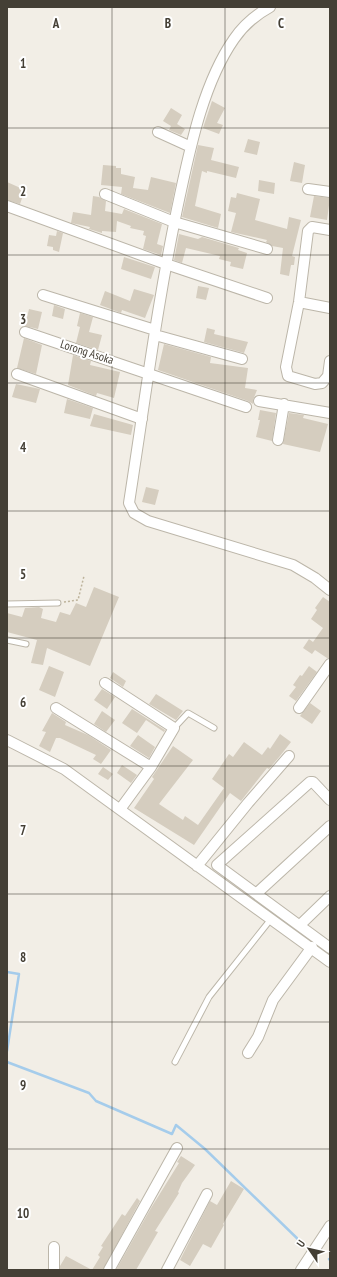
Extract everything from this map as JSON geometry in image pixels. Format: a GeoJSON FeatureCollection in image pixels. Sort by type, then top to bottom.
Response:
{"type":"FeatureCollection","features":[{"type":"Feature","properties":{"kind":"street"},"geometry":{"type":"LineString","coordinates":[[270,7],[239,32],[233,40],[212,79],[191,147],[166,264],[129,503],[134,513],[148,521],[293,565],[315,578],[330,590]]}},
{"type":"Feature","properties":{"kind":"street"},"geometry":{"type":"LineString","coordinates":[[158,132],[191,147]]}},
{"type":"Feature","properties":{"kind":"street"},"geometry":{"type":"LineString","coordinates":[[308,189],[330,192]]}},
{"type":"Feature","properties":{"kind":"street"},"geometry":{"type":"LineString","coordinates":[[105,194],[174,222],[267,249]]}},
{"type":"Feature","properties":{"kind":"street"},"geometry":{"type":"LineString","coordinates":[[7,206],[166,264],[267,298]]}},
{"type":"Feature","properties":{"kind":"street"},"geometry":{"type":"LineString","coordinates":[[330,230],[312,227],[308,231],[299,302],[286,367],[288,376],[315,384],[322,383],[328,376],[330,361]]}},
{"type":"Feature","properties":{"kind":"street"},"geometry":{"type":"LineString","coordinates":[[43,295],[155,333],[242,359]]}},
{"type":"Feature","properties":{"kind":"street"},"geometry":{"type":"LineString","coordinates":[[299,302],[330,308]]}},
{"type":"Feature","properties":{"kind":"street","name":"Lorong Asoka"},"geometry":{"type":"LineString","coordinates":[[25,332],[246,407]]}},
{"type":"Feature","properties":{"kind":"street"},"geometry":{"type":"LineString","coordinates":[[17,374],[142,419]]}},
{"type":"Feature","properties":{"kind":"street"},"geometry":{"type":"LineString","coordinates":[[259,401],[330,412]]}},
{"type":"Feature","properties":{"kind":"street"},"geometry":{"type":"LineString","coordinates":[[278,440],[284,404]]}},
{"type":"Feature","properties":{"kind":"street"},"geometry":{"type":"LineString","coordinates":[[299,708],[330,664]]}},
{"type":"Feature","properties":{"kind":"street"},"geometry":{"type":"LineString","coordinates":[[105,683],[174,728],[151,767],[121,808]]}},
{"type":"Feature","properties":{"kind":"street"},"geometry":{"type":"LineString","coordinates":[[56,708],[151,767]]}},
{"type":"Feature","properties":{"kind":"street"},"geometry":{"type":"LineString","coordinates":[[7,740],[64,769],[121,808],[197,866],[312,947],[330,962]]}},
{"type":"Feature","properties":{"kind":"street"},"geometry":{"type":"LineString","coordinates":[[197,866],[248,803],[289,756]]}},
{"type":"Feature","properties":{"kind":"street"},"geometry":{"type":"LineString","coordinates":[[330,800],[313,782],[310,782],[217,864],[330,948]]}},
{"type":"Feature","properties":{"kind":"street"},"geometry":{"type":"LineString","coordinates":[[257,893],[330,826]]}},
{"type":"Feature","properties":{"kind":"street"},"geometry":{"type":"LineString","coordinates":[[300,925],[330,896]]}},
{"type":"Feature","properties":{"kind":"street"},"geometry":{"type":"LineString","coordinates":[[248,1053],[258,1037],[273,1000],[312,947]]}},
{"type":"Feature","properties":{"kind":"street"},"geometry":{"type":"LineString","coordinates":[[109,1270],[177,1148]]}},
{"type":"Feature","properties":{"kind":"street"},"geometry":{"type":"LineString","coordinates":[[167,1270],[207,1194]]}},
{"type":"Feature","properties":{"kind":"street"},"geometry":{"type":"LineString","coordinates":[[301,1270],[330,1226]]}},
{"type":"Feature","properties":{"kind":"street"},"geometry":{"type":"LineString","coordinates":[[54,1247],[54,1270]]}},
{"type":"Feature","properties":{"kind":"lane"},"geometry":{"type":"LineString","coordinates":[[7,604],[58,603]]}},
{"type":"Feature","properties":{"kind":"lane"},"geometry":{"type":"LineString","coordinates":[[7,640],[26,644]]}},
{"type":"Feature","properties":{"kind":"lane"},"geometry":{"type":"LineString","coordinates":[[174,728],[188,713],[214,728]]}},
{"type":"Feature","properties":{"kind":"lane"},"geometry":{"type":"LineString","coordinates":[[175,1062],[209,997],[271,919]]}},
{"type":"Feature","properties":{"kind":"path"},"geometry":{"type":"LineString","coordinates":[[58,603],[78,600],[84,576]]}},
{"type":"Feature","properties":{"kind":"building"},"geometry":{"type":"Polygon","coordinates":[[[212,101],[225,108],[217,123],[223,125],[219,134],[203,128],[212,101]]]}},
{"type":"Feature","properties":{"kind":"building"},"geometry":{"type":"Polygon","coordinates":[[[171,108],[182,115],[177,124],[185,129],[181,135],[169,130],[171,126],[163,121],[171,108]]]}},
{"type":"Feature","properties":{"kind":"building"},"geometry":{"type":"Polygon","coordinates":[[[248,139],[260,142],[257,155],[244,152],[248,139]]]}},
{"type":"Feature","properties":{"kind":"building"},"geometry":{"type":"Polygon","coordinates":[[[198,145],[214,148],[211,160],[239,167],[236,178],[202,171],[195,206],[221,214],[218,228],[182,217],[198,145]]]}},
{"type":"Feature","properties":{"kind":"building"},"geometry":{"type":"Polygon","coordinates":[[[294,162],[305,165],[302,183],[290,181],[294,162]]]}},
{"type":"Feature","properties":{"kind":"building"},"geometry":{"type":"Polygon","coordinates":[[[103,165],[116,166],[116,168],[121,168],[121,174],[135,177],[133,188],[148,190],[151,177],[176,183],[170,213],[121,194],[122,187],[101,185],[103,165]]]}},
{"type":"Feature","properties":{"kind":"building"},"geometry":{"type":"Polygon","coordinates":[[[259,180],[275,183],[274,194],[258,191],[259,180]]]}},
{"type":"Feature","properties":{"kind":"building"},"geometry":{"type":"Polygon","coordinates":[[[7,182],[25,190],[20,204],[7,200],[7,182]]]}},
{"type":"Feature","properties":{"kind":"building"},"geometry":{"type":"Polygon","coordinates":[[[237,193],[260,199],[255,220],[287,229],[289,217],[301,220],[292,256],[295,257],[294,265],[291,265],[289,276],[280,274],[283,248],[272,246],[266,242],[267,240],[231,232],[236,213],[228,211],[231,197],[236,198],[237,193]]]}},
{"type":"Feature","properties":{"kind":"building"},"geometry":{"type":"Polygon","coordinates":[[[93,196],[99,197],[106,201],[105,211],[122,214],[124,209],[162,224],[157,244],[163,246],[161,255],[143,249],[146,236],[143,235],[144,231],[130,228],[131,226],[117,221],[116,232],[102,231],[102,233],[89,229],[90,227],[71,223],[73,212],[91,215],[93,196]]]}},
{"type":"Feature","properties":{"kind":"building"},"geometry":{"type":"Polygon","coordinates":[[[314,196],[330,198],[327,220],[310,217],[314,196]]]}},
{"type":"Feature","properties":{"kind":"building"},"geometry":{"type":"Polygon","coordinates":[[[57,231],[63,233],[59,252],[53,250],[53,247],[47,246],[49,235],[56,236],[57,231]]]}},
{"type":"Feature","properties":{"kind":"building"},"geometry":{"type":"Polygon","coordinates":[[[179,234],[198,239],[202,237],[239,248],[238,250],[247,253],[243,269],[230,266],[231,262],[219,259],[220,256],[186,248],[182,263],[174,260],[179,234]]]}},
{"type":"Feature","properties":{"kind":"building"},"geometry":{"type":"Polygon","coordinates":[[[124,257],[155,267],[151,279],[121,269],[124,257]]]}},
{"type":"Feature","properties":{"kind":"building"},"geometry":{"type":"Polygon","coordinates":[[[198,286],[209,288],[206,300],[196,298],[198,286]]]}},
{"type":"Feature","properties":{"kind":"building"},"geometry":{"type":"Polygon","coordinates":[[[134,289],[154,295],[145,318],[122,310],[121,313],[100,305],[105,291],[130,301],[134,289]]]}},
{"type":"Feature","properties":{"kind":"building"},"geometry":{"type":"Polygon","coordinates":[[[54,305],[65,309],[63,319],[52,316],[54,305]]]}},
{"type":"Feature","properties":{"kind":"building"},"geometry":{"type":"Polygon","coordinates":[[[29,309],[42,312],[38,329],[25,326],[29,309]]]}},
{"type":"Feature","properties":{"kind":"building"},"geometry":{"type":"Polygon","coordinates":[[[80,313],[93,317],[89,332],[102,335],[98,350],[76,343],[80,327],[77,326],[80,313]]]}},
{"type":"Feature","properties":{"kind":"building"},"geometry":{"type":"Polygon","coordinates":[[[207,328],[215,330],[214,334],[248,342],[244,353],[204,342],[207,328]]]}},
{"type":"Feature","properties":{"kind":"building"},"geometry":{"type":"Polygon","coordinates":[[[24,338],[42,345],[36,374],[17,368],[24,338]]]}},
{"type":"Feature","properties":{"kind":"building"},"geometry":{"type":"Polygon","coordinates":[[[164,344],[211,357],[210,363],[248,368],[245,388],[257,390],[253,404],[158,370],[164,344]]]}},
{"type":"Feature","properties":{"kind":"building"},"geometry":{"type":"Polygon","coordinates":[[[73,355],[91,361],[90,365],[120,372],[114,398],[97,393],[96,396],[68,385],[73,355]]]}},
{"type":"Feature","properties":{"kind":"building"},"geometry":{"type":"Polygon","coordinates":[[[16,384],[40,389],[36,403],[12,397],[16,384]]]}},
{"type":"Feature","properties":{"kind":"building"},"geometry":{"type":"Polygon","coordinates":[[[67,399],[93,408],[90,419],[64,413],[67,399]]]}},
{"type":"Feature","properties":{"kind":"building"},"geometry":{"type":"Polygon","coordinates":[[[260,410],[276,413],[272,441],[256,437],[260,420],[258,420],[260,410]]]}},
{"type":"Feature","properties":{"kind":"building"},"geometry":{"type":"Polygon","coordinates":[[[289,413],[304,415],[303,418],[328,424],[320,452],[283,444],[289,413]]]}},
{"type":"Feature","properties":{"kind":"building"},"geometry":{"type":"Polygon","coordinates":[[[94,414],[133,425],[131,435],[90,426],[94,414]]]}},
{"type":"Feature","properties":{"kind":"building"},"geometry":{"type":"Polygon","coordinates":[[[146,487],[159,490],[155,505],[142,502],[146,487]]]}},
{"type":"Feature","properties":{"kind":"building"},"geometry":{"type":"Polygon","coordinates":[[[94,587],[119,597],[90,666],[47,648],[43,665],[31,663],[37,640],[7,632],[7,613],[22,617],[25,608],[39,607],[43,609],[41,618],[56,622],[60,612],[70,615],[76,603],[86,607],[94,587]]]}},
{"type":"Feature","properties":{"kind":"building"},"geometry":{"type":"Polygon","coordinates":[[[323,597],[330,602],[330,658],[327,658],[315,650],[312,654],[303,648],[309,639],[313,642],[323,628],[311,619],[317,610],[315,608],[323,597]]]}},
{"type":"Feature","properties":{"kind":"building"},"geometry":{"type":"Polygon","coordinates":[[[49,666],[64,672],[55,697],[39,690],[49,666]]]}},
{"type":"Feature","properties":{"kind":"building"},"geometry":{"type":"Polygon","coordinates":[[[309,666],[317,672],[296,701],[289,696],[296,687],[293,685],[309,666]]]}},
{"type":"Feature","properties":{"kind":"building"},"geometry":{"type":"Polygon","coordinates":[[[113,672],[126,681],[123,687],[110,678],[113,672]]]}},
{"type":"Feature","properties":{"kind":"building"},"geometry":{"type":"Polygon","coordinates":[[[102,689],[115,697],[107,709],[94,700],[102,689]]]}},
{"type":"Feature","properties":{"kind":"building"},"geometry":{"type":"Polygon","coordinates":[[[156,694],[183,711],[176,720],[149,704],[156,694]]]}},
{"type":"Feature","properties":{"kind":"building"},"geometry":{"type":"Polygon","coordinates":[[[310,703],[321,711],[312,724],[300,716],[310,703]]]}},
{"type":"Feature","properties":{"kind":"building"},"geometry":{"type":"Polygon","coordinates":[[[132,709],[165,730],[164,732],[146,720],[137,733],[122,723],[132,709]]]}},
{"type":"Feature","properties":{"kind":"building"},"geometry":{"type":"Polygon","coordinates":[[[102,711],[115,720],[106,732],[94,724],[102,711]]]}},
{"type":"Feature","properties":{"kind":"building"},"geometry":{"type":"Polygon","coordinates":[[[52,713],[66,722],[65,725],[88,735],[111,750],[101,764],[93,759],[96,755],[60,738],[56,738],[50,752],[39,746],[46,732],[42,731],[52,713]]]}},
{"type":"Feature","properties":{"kind":"building"},"geometry":{"type":"Polygon","coordinates":[[[280,734],[291,742],[269,769],[267,768],[241,801],[230,793],[194,845],[134,808],[154,779],[152,777],[173,746],[193,760],[159,804],[183,820],[185,816],[198,825],[224,788],[212,779],[229,754],[233,757],[244,742],[262,755],[268,747],[270,749],[280,734]]]}},
{"type":"Feature","properties":{"kind":"building"},"geometry":{"type":"Polygon","coordinates":[[[138,735],[155,747],[149,758],[130,746],[138,735]]]}},
{"type":"Feature","properties":{"kind":"building"},"geometry":{"type":"Polygon","coordinates":[[[122,765],[137,775],[131,783],[117,773],[122,765]]]}},
{"type":"Feature","properties":{"kind":"building"},"geometry":{"type":"Polygon","coordinates":[[[103,767],[113,774],[108,780],[98,774],[103,767]]]}},
{"type":"Feature","properties":{"kind":"building"},"geometry":{"type":"Polygon","coordinates":[[[181,1156],[195,1165],[182,1183],[178,1192],[179,1193],[155,1231],[158,1232],[136,1270],[116,1270],[151,1208],[179,1163],[177,1162],[181,1156]]]}},
{"type":"Feature","properties":{"kind":"building"},"geometry":{"type":"Polygon","coordinates":[[[231,1181],[244,1189],[223,1224],[224,1225],[211,1248],[203,1244],[190,1266],[180,1260],[210,1201],[217,1205],[231,1181]]]}},
{"type":"Feature","properties":{"kind":"building"},"geometry":{"type":"Polygon","coordinates":[[[137,1198],[140,1201],[103,1270],[92,1270],[100,1257],[98,1255],[103,1247],[101,1246],[122,1214],[125,1216],[137,1198]]]}},
{"type":"Feature","properties":{"kind":"building"},"geometry":{"type":"Polygon","coordinates":[[[66,1256],[92,1270],[60,1270],[60,1266],[66,1256]]]}},
{"type":"Feature","properties":{"kind":"waterway"},"geometry":{"type":"LineString","coordinates":[[7,972],[19,974],[7,1051]]}},
{"type":"Feature","properties":{"kind":"waterway"},"geometry":{"type":"LineString","coordinates":[[7,1062],[89,1093],[96,1101],[172,1134],[176,1125],[205,1149],[304,1245]]}}]}
